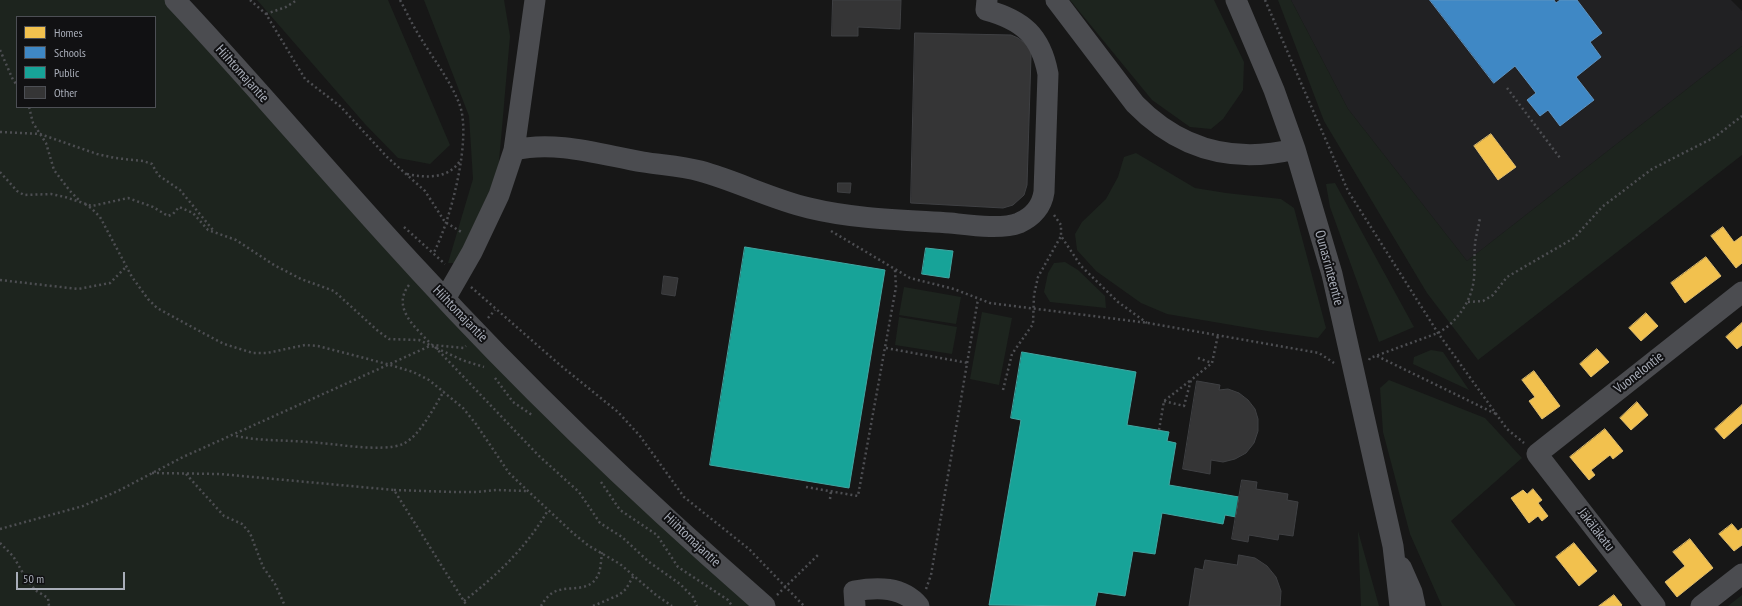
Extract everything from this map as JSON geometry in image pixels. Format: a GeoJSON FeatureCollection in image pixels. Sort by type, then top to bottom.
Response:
{"type":"FeatureCollection","features":[{"type":"Feature","properties":{"kind":"street","name":"Hiihtomajantie"},"geometry":{"type":"LineString","coordinates":[[175,0],[420,273],[580,436],[731,576],[771,601]]}},
{"type":"Feature","properties":{"kind":"street"},"geometry":{"type":"LineString","coordinates":[[445,299],[472,252],[499,195],[514,150],[535,0]]}},
{"type":"Feature","properties":{"kind":"street"},"geometry":{"type":"LineString","coordinates":[[514,150],[549,146],[699,171],[807,207],[824,211],[883,218],[970,225],[1006,226],[1018,223],[1026,220],[1033,214],[1043,201],[1048,74],[1045,58],[1040,45],[1021,25],[1004,15],[986,10],[987,0]]}},
{"type":"Feature","properties":{"kind":"street"},"geometry":{"type":"LineString","coordinates":[[1056,0],[1135,104],[1166,132],[1186,142],[1212,151],[1238,155],[1261,156],[1295,149]]}},
{"type":"Feature","properties":{"kind":"street","name":"Ounasrinteentie"},"geometry":{"type":"LineString","coordinates":[[1236,0],[1274,90],[1295,149],[1332,274],[1393,546],[1400,606]]}},
{"type":"Feature","properties":{"kind":"street","name":"Vuonelontie"},"geometry":{"type":"LineString","coordinates":[[1537,454],[1742,292]]}},
{"type":"Feature","properties":{"kind":"street","name":"Jäkäläkatu"},"geometry":{"type":"LineString","coordinates":[[1537,454],[1654,606]]}},
{"type":"Feature","properties":{"kind":"street","name":"Ounasrinteentie"},"geometry":{"type":"LineString","coordinates":[[1393,546],[1412,592],[1415,606]]}},
{"type":"Feature","properties":{"kind":"street"},"geometry":{"type":"LineString","coordinates":[[1701,606],[1742,574]]}},
{"type":"Feature","properties":{"kind":"street"},"geometry":{"type":"LineString","coordinates":[[855,599],[880,588],[893,590],[918,605]]}},
{"type":"Feature","properties":{"kind":"path"},"geometry":{"type":"LineString","coordinates":[[266,14],[286,7],[297,0]]}},
{"type":"Feature","properties":{"kind":"path"},"geometry":{"type":"LineString","coordinates":[[400,0],[416,31],[447,79],[460,104],[464,132],[461,159],[452,203],[440,240],[433,254]]}},
{"type":"Feature","properties":{"kind":"path"},"geometry":{"type":"LineString","coordinates":[[1265,0],[1348,191],[1438,333],[1498,414],[1507,429],[1537,454]]}},
{"type":"Feature","properties":{"kind":"path"},"geometry":{"type":"LineString","coordinates":[[252,1],[266,14],[305,79],[340,106],[387,157],[425,191],[446,222]]}},
{"type":"Feature","properties":{"kind":"path"},"geometry":{"type":"LineString","coordinates":[[0,50],[16,84]]}},
{"type":"Feature","properties":{"kind":"path"},"geometry":{"type":"LineString","coordinates":[[1507,88],[1560,158]]}},
{"type":"Feature","properties":{"kind":"path"},"geometry":{"type":"LineString","coordinates":[[29,108],[33,123],[46,143],[54,170],[70,191],[82,203],[98,206],[128,198],[153,207],[168,216],[173,214],[179,207],[183,208],[193,213],[208,230],[236,240],[274,265],[302,279],[334,291],[378,331],[389,338],[419,340],[462,360],[482,365],[486,368]]}},
{"type":"Feature","properties":{"kind":"path"},"geometry":{"type":"LineString","coordinates":[[1468,302],[1483,301],[1493,295],[1507,277],[1574,238],[1602,207],[1652,169],[1716,137],[1742,116]]}},
{"type":"Feature","properties":{"kind":"path"},"geometry":{"type":"LineString","coordinates":[[0,132],[40,134],[97,154],[115,158],[143,161],[152,164],[158,175],[180,190],[213,231]]}},
{"type":"Feature","properties":{"kind":"path"},"geometry":{"type":"LineString","coordinates":[[407,174],[424,177],[435,176],[449,172],[461,159]]}},
{"type":"Feature","properties":{"kind":"path"},"geometry":{"type":"LineString","coordinates":[[0,172],[17,191],[24,195],[51,194],[65,196],[92,208],[100,218],[126,267],[148,299],[157,308],[224,344],[253,353],[267,353],[305,345],[318,346],[387,364],[429,380],[463,408],[476,424],[509,473],[548,510],[589,546],[602,552],[620,564],[656,595],[672,606]]}},
{"type":"Feature","properties":{"kind":"path"},"geometry":{"type":"LineString","coordinates":[[1003,390],[1012,354],[1032,324],[1034,295],[1038,277],[1061,236],[1061,225],[1043,201]]}},
{"type":"Feature","properties":{"kind":"path"},"geometry":{"type":"LineString","coordinates":[[1368,362],[1370,358],[1438,333],[1447,327],[1468,302],[1474,279],[1475,245],[1480,217]]}},
{"type":"Feature","properties":{"kind":"path"},"geometry":{"type":"LineString","coordinates":[[404,226],[433,254],[459,275],[495,310],[560,366],[618,412],[640,436],[684,497],[749,549],[804,606]]}},
{"type":"Feature","properties":{"kind":"path"},"geometry":{"type":"LineString","coordinates":[[829,230],[869,252],[895,270],[914,279],[954,289],[978,299],[1000,305],[1148,323],[1319,353],[1333,362],[1336,366]]}},
{"type":"Feature","properties":{"kind":"path"},"geometry":{"type":"LineString","coordinates":[[1061,236],[1082,266],[1093,278],[1130,311],[1148,323]]}},
{"type":"Feature","properties":{"kind":"path"},"geometry":{"type":"LineString","coordinates":[[0,280],[78,289],[110,284],[126,267]]}},
{"type":"Feature","properties":{"kind":"path"},"geometry":{"type":"LineString","coordinates":[[806,487],[858,496],[896,288],[895,270]]}},
{"type":"Feature","properties":{"kind":"path"},"geometry":{"type":"LineString","coordinates":[[420,273],[405,290],[402,305],[405,314],[432,345],[539,456],[579,492],[600,523],[622,537],[649,562],[680,584],[693,597],[697,606]]}},
{"type":"Feature","properties":{"kind":"path"},"geometry":{"type":"LineString","coordinates":[[918,605],[931,575],[978,299]]}},
{"type":"Feature","properties":{"kind":"path"},"geometry":{"type":"LineString","coordinates":[[1159,430],[1164,402],[1212,363],[1218,335]]}},
{"type":"Feature","properties":{"kind":"path"},"geometry":{"type":"LineString","coordinates":[[0,529],[83,506],[118,491],[183,457],[432,345],[464,348]]}},
{"type":"Feature","properties":{"kind":"path"},"geometry":{"type":"LineString","coordinates":[[886,348],[968,362]]}},
{"type":"Feature","properties":{"kind":"path"},"geometry":{"type":"LineString","coordinates":[[1376,356],[1498,414]]}},
{"type":"Feature","properties":{"kind":"path"},"geometry":{"type":"LineString","coordinates":[[1198,358],[1212,363]]}},
{"type":"Feature","properties":{"kind":"path"},"geometry":{"type":"LineString","coordinates":[[493,376],[514,402],[532,416]]}},
{"type":"Feature","properties":{"kind":"path"},"geometry":{"type":"LineString","coordinates":[[1164,402],[1184,406],[1191,380]]}},
{"type":"Feature","properties":{"kind":"path"},"geometry":{"type":"LineString","coordinates":[[234,435],[260,440],[289,440],[366,447],[394,446],[403,444],[413,436],[427,418],[444,391]]}},
{"type":"Feature","properties":{"kind":"path"},"geometry":{"type":"LineString","coordinates":[[152,473],[186,473],[281,478],[394,490],[453,492],[497,490],[528,491]]}},
{"type":"Feature","properties":{"kind":"path"},"geometry":{"type":"LineString","coordinates":[[186,473],[224,516],[242,524],[250,533],[263,567],[275,584],[285,606]]}},
{"type":"Feature","properties":{"kind":"path"},"geometry":{"type":"LineString","coordinates":[[598,478],[620,510],[656,535],[678,567],[728,600],[732,606]]}},
{"type":"Feature","properties":{"kind":"path"},"geometry":{"type":"LineString","coordinates":[[394,490],[467,606]]}},
{"type":"Feature","properties":{"kind":"path"},"geometry":{"type":"LineString","coordinates":[[830,499],[832,491]]}},
{"type":"Feature","properties":{"kind":"path"},"geometry":{"type":"LineString","coordinates":[[464,601],[483,586],[517,554],[548,510]]}},
{"type":"Feature","properties":{"kind":"path"},"geometry":{"type":"LineString","coordinates":[[0,543],[13,556],[35,590],[48,598],[49,606]]}},
{"type":"Feature","properties":{"kind":"path"},"geometry":{"type":"LineString","coordinates":[[541,606],[552,593],[562,589],[580,588],[591,584],[597,578],[602,552]]}},
{"type":"Feature","properties":{"kind":"path"},"geometry":{"type":"LineString","coordinates":[[771,601],[819,554]]}},
{"type":"Feature","properties":{"kind":"path"},"geometry":{"type":"LineString","coordinates":[[593,606],[619,595],[626,589],[634,575]]}},
{"type":"Feature","properties":{"kind":"shaded area"},"geometry":{"type":"Polygon","coordinates":[[[0,0],[175,0],[420,273],[765,606],[0,606],[0,0]]]}},
{"type":"Feature","properties":{"kind":"shaded area"},"geometry":{"type":"Polygon","coordinates":[[[257,0],[388,0],[450,145],[430,164],[398,158],[365,124],[257,0]]]}},
{"type":"Feature","properties":{"kind":"shaded area"},"geometry":{"type":"Polygon","coordinates":[[[424,0],[504,0],[510,36],[498,173],[456,263],[448,263],[473,179],[469,116],[424,0]]]}},
{"type":"Feature","properties":{"kind":"shaded area"},"geometry":{"type":"Polygon","coordinates":[[[1070,0],[1214,0],[1244,62],[1243,90],[1223,119],[1211,129],[1190,127],[1152,100],[1070,0]]]}},
{"type":"Feature","properties":{"kind":"shaded area"},"geometry":{"type":"Polygon","coordinates":[[[1278,0],[1291,0],[1348,109],[1467,261],[1742,46],[1742,155],[1478,360],[1427,293],[1324,121],[1278,0]]]}},
{"type":"Feature","properties":{"kind":"shaded area"},"geometry":{"type":"Polygon","coordinates":[[[1291,0],[1731,0],[1742,11],[1742,46],[1467,261],[1348,109],[1291,0]]]}},
{"type":"Feature","properties":{"kind":"shaded area"},"geometry":{"type":"Polygon","coordinates":[[[1136,153],[1195,188],[1281,199],[1294,208],[1326,328],[1318,338],[1167,314],[1141,303],[1096,271],[1077,250],[1075,234],[1082,222],[1106,199],[1118,177],[1124,157],[1136,153]]]}},
{"type":"Feature","properties":{"kind":"shaded area"},"geometry":{"type":"Polygon","coordinates":[[[1335,183],[1414,327],[1379,342],[1330,207],[1326,184],[1335,183]]]}},
{"type":"Feature","properties":{"kind":"shaded area"},"geometry":{"type":"Polygon","coordinates":[[[1065,262],[1078,270],[1105,296],[1106,308],[1050,302],[1044,292],[1048,273],[1054,263],[1065,262]]]}},
{"type":"Feature","properties":{"kind":"shaded area"},"geometry":{"type":"Polygon","coordinates":[[[904,287],[961,297],[956,324],[899,315],[904,287]]]}},
{"type":"Feature","properties":{"kind":"shaded area"},"geometry":{"type":"Polygon","coordinates":[[[982,312],[1012,318],[999,385],[970,379],[982,312]]]}},
{"type":"Feature","properties":{"kind":"shaded area"},"geometry":{"type":"Polygon","coordinates":[[[899,317],[957,327],[952,354],[895,345],[899,317]]]}},
{"type":"Feature","properties":{"kind":"shaded area"},"geometry":{"type":"Polygon","coordinates":[[[1431,350],[1443,352],[1469,390],[1413,364],[1414,357],[1431,350]]]}},
{"type":"Feature","properties":{"kind":"shaded area"},"geometry":{"type":"Polygon","coordinates":[[[1389,380],[1485,418],[1522,458],[1451,521],[1516,606],[1442,606],[1410,534],[1383,432],[1380,388],[1389,380]]]}},
{"type":"Feature","properties":{"kind":"shaded area"},"geometry":{"type":"Polygon","coordinates":[[[1358,531],[1379,606],[1361,606],[1358,531]]]}},
{"type":"Feature","properties":{"kind":"shaded area"},"geometry":{"type":"Polygon","coordinates":[[[1742,595],[1742,606],[1728,606],[1742,595]]]}},
{"type":"Feature","properties":{"kind":"building: Homes"},"geometry":{"type":"Polygon","coordinates":[[[1491,134],[1516,167],[1498,180],[1474,146],[1491,134]]]}},
{"type":"Feature","properties":{"kind":"building: Homes"},"geometry":{"type":"Polygon","coordinates":[[[1723,227],[1734,242],[1742,236],[1742,263],[1736,268],[1711,236],[1723,227]]]}},
{"type":"Feature","properties":{"kind":"building: Homes"},"geometry":{"type":"Polygon","coordinates":[[[1706,257],[1721,276],[1685,303],[1671,283],[1706,257]]]}},
{"type":"Feature","properties":{"kind":"building: Homes"},"geometry":{"type":"Polygon","coordinates":[[[1646,313],[1658,326],[1641,341],[1629,328],[1646,313]]]}},
{"type":"Feature","properties":{"kind":"building: Homes"},"geometry":{"type":"Polygon","coordinates":[[[1742,323],[1742,345],[1737,349],[1726,337],[1742,323]]]}},
{"type":"Feature","properties":{"kind":"building: Homes"},"geometry":{"type":"Polygon","coordinates":[[[1597,349],[1609,362],[1591,377],[1580,364],[1597,349]]]}},
{"type":"Feature","properties":{"kind":"building: Homes"},"geometry":{"type":"Polygon","coordinates":[[[1534,371],[1560,406],[1542,419],[1529,401],[1535,397],[1522,380],[1534,371]]]}},
{"type":"Feature","properties":{"kind":"building: Homes"},"geometry":{"type":"Polygon","coordinates":[[[1637,402],[1648,415],[1631,430],[1620,418],[1637,402]]]}},
{"type":"Feature","properties":{"kind":"building: Homes"},"geometry":{"type":"Polygon","coordinates":[[[1742,405],[1742,423],[1724,439],[1715,429],[1742,405]]]}},
{"type":"Feature","properties":{"kind":"building: Homes"},"geometry":{"type":"Polygon","coordinates":[[[1605,429],[1623,451],[1613,459],[1610,455],[1591,470],[1595,475],[1589,480],[1570,457],[1605,429]]]}},
{"type":"Feature","properties":{"kind":"building: Homes"},"geometry":{"type":"Polygon","coordinates":[[[1533,489],[1542,500],[1538,503],[1548,516],[1542,521],[1538,516],[1529,523],[1511,498],[1523,490],[1527,494],[1533,489]]]}},
{"type":"Feature","properties":{"kind":"building: Homes"},"geometry":{"type":"Polygon","coordinates":[[[1732,524],[1738,531],[1742,528],[1742,545],[1734,551],[1719,534],[1732,524]]]}},
{"type":"Feature","properties":{"kind":"building: Homes"},"geometry":{"type":"Polygon","coordinates":[[[1690,539],[1713,568],[1677,597],[1665,582],[1685,566],[1673,552],[1690,539]]]}},
{"type":"Feature","properties":{"kind":"building: Homes"},"geometry":{"type":"Polygon","coordinates":[[[1574,543],[1597,571],[1579,586],[1556,557],[1574,543]]]}},
{"type":"Feature","properties":{"kind":"building: Homes"},"geometry":{"type":"Polygon","coordinates":[[[1614,595],[1622,605],[1621,606],[1599,606],[1614,595]]]}},
{"type":"Feature","properties":{"kind":"building: Schools"},"geometry":{"type":"Polygon","coordinates":[[[1430,0],[1554,0],[1556,3],[1560,0],[1577,0],[1602,33],[1590,42],[1601,57],[1576,77],[1594,100],[1560,126],[1548,110],[1540,116],[1527,100],[1536,93],[1515,66],[1494,83],[1430,0]]]}},
{"type":"Feature","properties":{"kind":"building: Public"},"geometry":{"type":"Polygon","coordinates":[[[745,247],[885,270],[849,488],[710,465],[745,247]]]}},
{"type":"Feature","properties":{"kind":"building: Public"},"geometry":{"type":"Polygon","coordinates":[[[926,248],[953,251],[949,278],[922,274],[926,248]]]}},
{"type":"Feature","properties":{"kind":"building: Public"},"geometry":{"type":"Polygon","coordinates":[[[1022,352],[1136,372],[1127,425],[1169,432],[1167,441],[1176,443],[1169,485],[1239,497],[1236,517],[1225,515],[1223,524],[1162,513],[1155,554],[1133,551],[1125,596],[1098,592],[1095,606],[989,605],[1021,420],[1011,418],[1022,352]]]}},
{"type":"Feature","properties":{"kind":"building: Other"},"geometry":{"type":"Polygon","coordinates":[[[833,0],[901,0],[900,29],[858,27],[858,36],[832,36],[833,0]]]}},
{"type":"Feature","properties":{"kind":"building: Other"},"geometry":{"type":"Polygon","coordinates":[[[915,33],[1011,35],[1018,38],[1030,47],[1027,185],[1024,195],[1013,205],[1003,208],[911,203],[915,33]]]}},
{"type":"Feature","properties":{"kind":"building: Other"},"geometry":{"type":"Polygon","coordinates":[[[838,183],[851,183],[850,193],[838,192],[838,183]]]}},
{"type":"Feature","properties":{"kind":"building: Other"},"geometry":{"type":"Polygon","coordinates":[[[664,276],[678,278],[675,296],[662,294],[664,276]]]}},
{"type":"Feature","properties":{"kind":"building: Other"},"geometry":{"type":"Polygon","coordinates":[[[1197,381],[1220,385],[1219,390],[1228,389],[1239,393],[1248,400],[1255,409],[1258,419],[1258,431],[1254,443],[1246,453],[1235,459],[1223,462],[1211,460],[1210,474],[1183,469],[1197,381]]]}},
{"type":"Feature","properties":{"kind":"building: Other"},"geometry":{"type":"Polygon","coordinates":[[[1242,480],[1257,482],[1256,489],[1288,494],[1287,500],[1298,502],[1293,536],[1279,534],[1278,540],[1249,535],[1248,542],[1232,539],[1242,480]]]}},
{"type":"Feature","properties":{"kind":"building: Other"},"geometry":{"type":"Polygon","coordinates":[[[1239,555],[1255,558],[1267,566],[1276,577],[1281,591],[1280,606],[1189,606],[1195,568],[1203,570],[1205,560],[1237,565],[1239,555]]]}}]}
